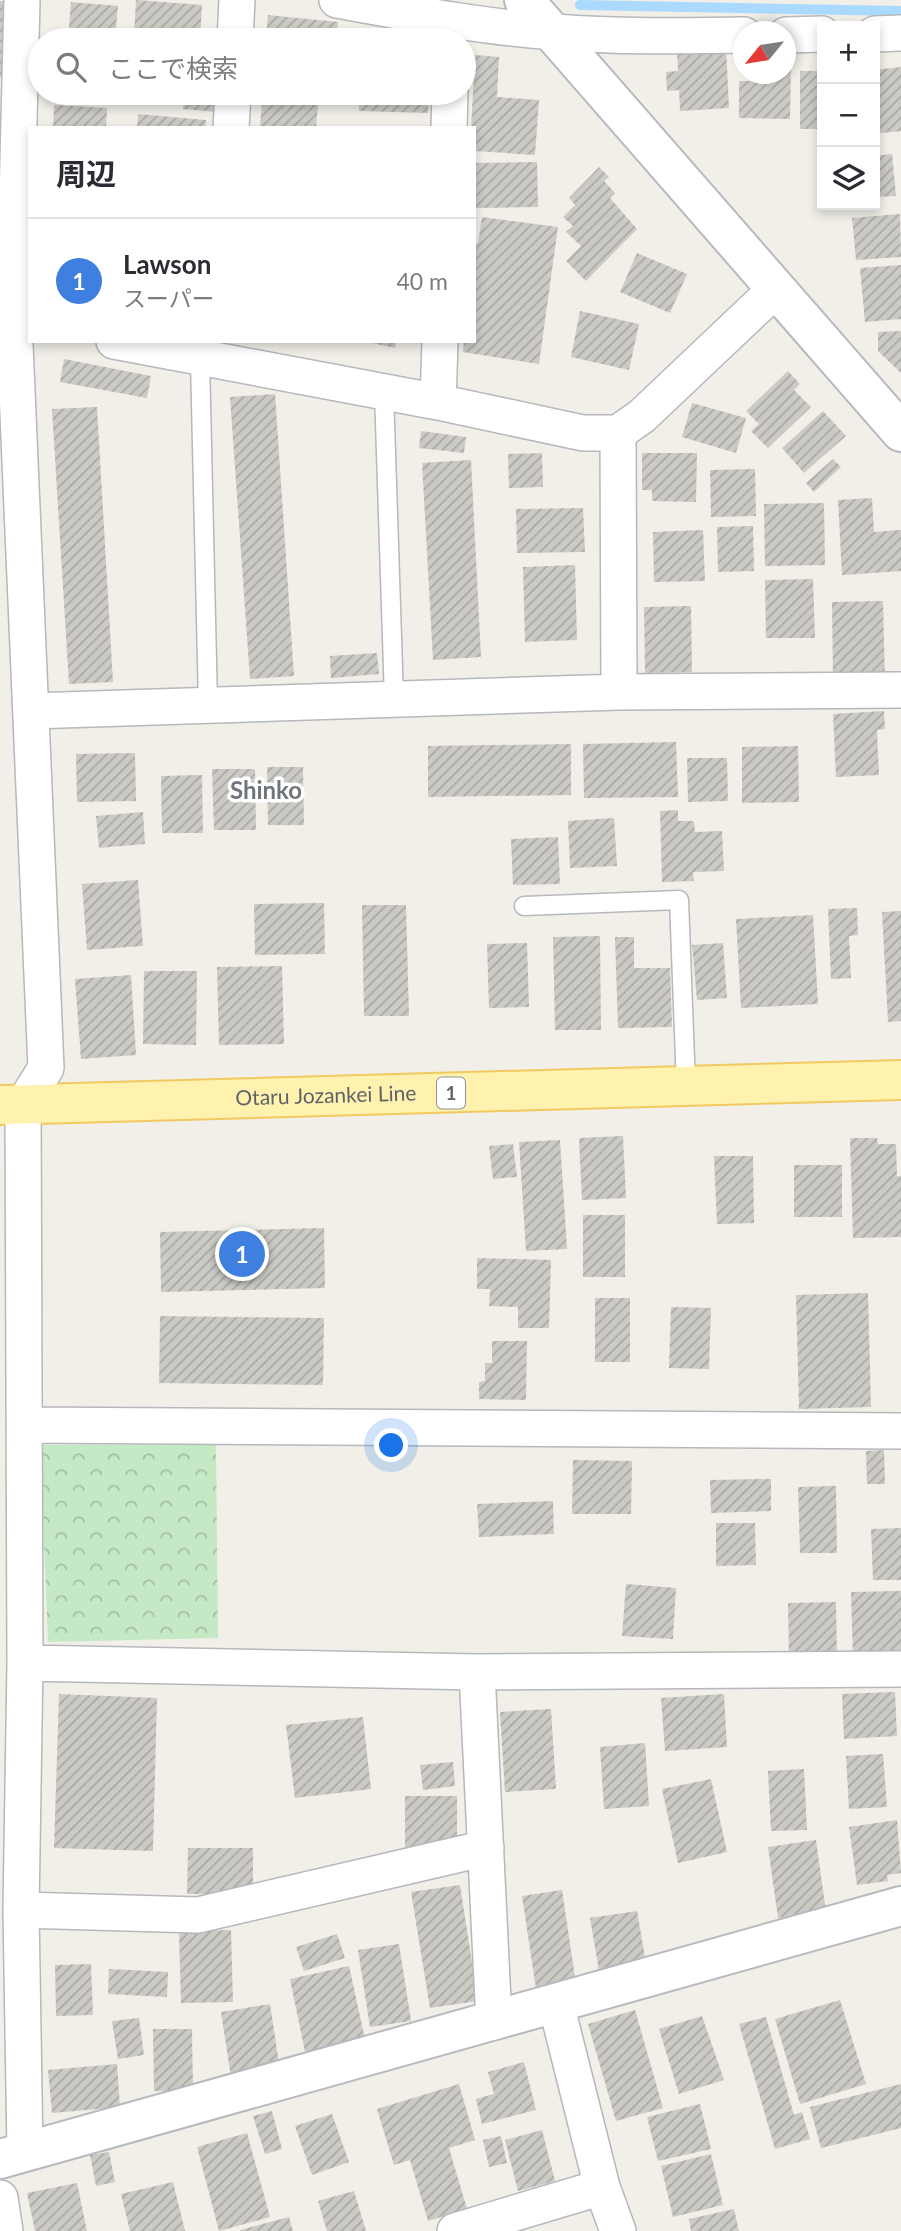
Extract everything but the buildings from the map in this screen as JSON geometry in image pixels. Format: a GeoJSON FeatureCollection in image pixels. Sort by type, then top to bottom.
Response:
{"type":"FeatureCollection","features":[{"type":"Feature","properties":{"kind":"main road","name":"Otaru Jozankei Line"},"geometry":{"type":"LineString","coordinates":[[12,1105],[901,1080]]}},
{"type":"Feature","properties":{"kind":"street"},"geometry":{"type":"LineString","coordinates":[[22,0],[11,537],[31,710],[46,1068],[12,1105],[24,1425],[25,1663],[22,1910],[13,2156],[901,1906]]}},
{"type":"Feature","properties":{"kind":"street"},"geometry":{"type":"LineString","coordinates":[[236,28],[237,0]]}},
{"type":"Feature","properties":{"kind":"street"},"geometry":{"type":"LineString","coordinates":[[337,0],[445,28]]}},
{"type":"Feature","properties":{"kind":"street"},"geometry":{"type":"LineString","coordinates":[[524,0],[901,432]]}},
{"type":"Feature","properties":{"kind":"street"},"geometry":{"type":"LineString","coordinates":[[476,30],[631,37],[733,35]]}},
{"type":"Feature","properties":{"kind":"street"},"geometry":{"type":"LineString","coordinates":[[880,34],[901,33]]}},
{"type":"Feature","properties":{"kind":"street"},"geometry":{"type":"LineString","coordinates":[[796,35],[817,34]]}},
{"type":"Feature","properties":{"kind":"street"},"geometry":{"type":"LineString","coordinates":[[231,126],[232,105]]}},
{"type":"Feature","properties":{"kind":"street"},"geometry":{"type":"LineString","coordinates":[[449,126],[450,105]]}},
{"type":"Feature","properties":{"kind":"street"},"geometry":{"type":"LineString","coordinates":[[129,343],[213,354],[583,433],[618,433],[642,416],[775,290]]}},
{"type":"Feature","properties":{"kind":"street"},"geometry":{"type":"LineString","coordinates":[[438,402],[440,343]]}},
{"type":"Feature","properties":{"kind":"street"},"geometry":{"type":"LineString","coordinates":[[618,433],[618,692]]}},
{"type":"Feature","properties":{"kind":"street"},"geometry":{"type":"LineString","coordinates":[[31,710],[618,692],[901,690]]}},
{"type":"Feature","properties":{"kind":"street"},"geometry":{"type":"LineString","coordinates":[[24,1425],[901,1431]]}},
{"type":"Feature","properties":{"kind":"street"},"geometry":{"type":"LineString","coordinates":[[25,1663],[477,1672],[901,1669]]}},
{"type":"Feature","properties":{"kind":"street"},"geometry":{"type":"LineString","coordinates":[[477,1672],[494,2022]]}},
{"type":"Feature","properties":{"kind":"street"},"geometry":{"type":"LineString","coordinates":[[22,1910],[198,1915],[486,1848]]}},
{"type":"Feature","properties":{"kind":"street"},"geometry":{"type":"LineString","coordinates":[[556,2004],[602,2187],[618,2231]]}},
{"type":"Feature","properties":{"kind":"street"},"geometry":{"type":"LineString","coordinates":[[455,2231],[602,2187]]}},
{"type":"Feature","properties":{"kind":"street"},"geometry":{"type":"LineString","coordinates":[[0,2198],[5,2231]]}},
{"type":"Feature","properties":{"kind":"lane"},"geometry":{"type":"LineString","coordinates":[[208,705],[213,354]]}},
{"type":"Feature","properties":{"kind":"lane"},"geometry":{"type":"LineString","coordinates":[[384,392],[394,699]]}},
{"type":"Feature","properties":{"kind":"lane"},"geometry":{"type":"LineString","coordinates":[[524,906],[679,900],[686,1086]]}},
{"type":"Feature","properties":{"kind":"green space"},"geometry":{"type":"Polygon","coordinates":[[[40,1445],[216,1445],[218,1638],[48,1642],[40,1445]]]}},
{"type":"Feature","properties":{"kind":"waterway"},"geometry":{"type":"LineString","coordinates":[[580,5],[901,11]]}},
{"type":"Feature","properties":{"kind":"place","name":"Lawson"},"geometry":{"type":"Point","coordinates":[242,1254]}},
{"type":"Feature","properties":{"kind":"district","name":"Shinko"},"geometry":{"type":"Point","coordinates":[266,791]}}]}
